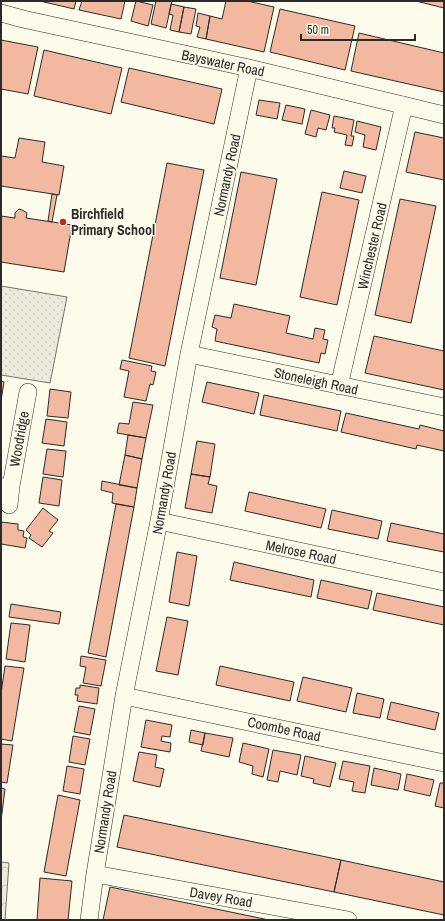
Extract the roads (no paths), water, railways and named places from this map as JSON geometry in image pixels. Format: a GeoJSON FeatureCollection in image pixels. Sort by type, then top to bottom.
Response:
{"type":"FeatureCollection","features":[{"type":"Feature","properties":{"kind":"street","name":"Bayswater Road"},"geometry":{"type":"LineString","coordinates":[[1,13],[23,20],[249,68],[444,115]]}},
{"type":"Feature","properties":{"kind":"street","name":"Normandy Road"},"geometry":{"type":"LineString","coordinates":[[89,920],[124,696],[159,521],[189,354],[249,68]]}},
{"type":"Feature","properties":{"kind":"street","name":"Winchester Road"},"geometry":{"type":"LineString","coordinates":[[339,386],[404,106]]}},
{"type":"Feature","properties":{"kind":"street","name":"Stoneleigh Road"},"geometry":{"type":"LineString","coordinates":[[189,354],[444,407]]}},
{"type":"Feature","properties":{"kind":"street","name":"Woodridge"},"geometry":{"type":"LineString","coordinates":[[9,505],[6,486],[28,392]]}},
{"type":"Feature","properties":{"kind":"street","name":"Melrose Road"},"geometry":{"type":"LineString","coordinates":[[159,521],[444,582]]}},
{"type":"Feature","properties":{"kind":"street","name":"Coombe Road"},"geometry":{"type":"LineString","coordinates":[[124,696],[444,763]]}},
{"type":"Feature","properties":{"kind":"street","name":"Davey Road"},"geometry":{"type":"LineString","coordinates":[[95,874],[348,920]]}},
{"type":"Feature","properties":{"kind":"place","name":"Birchfield Primary School"},"geometry":{"type":"Point","coordinates":[63,222]}}]}
